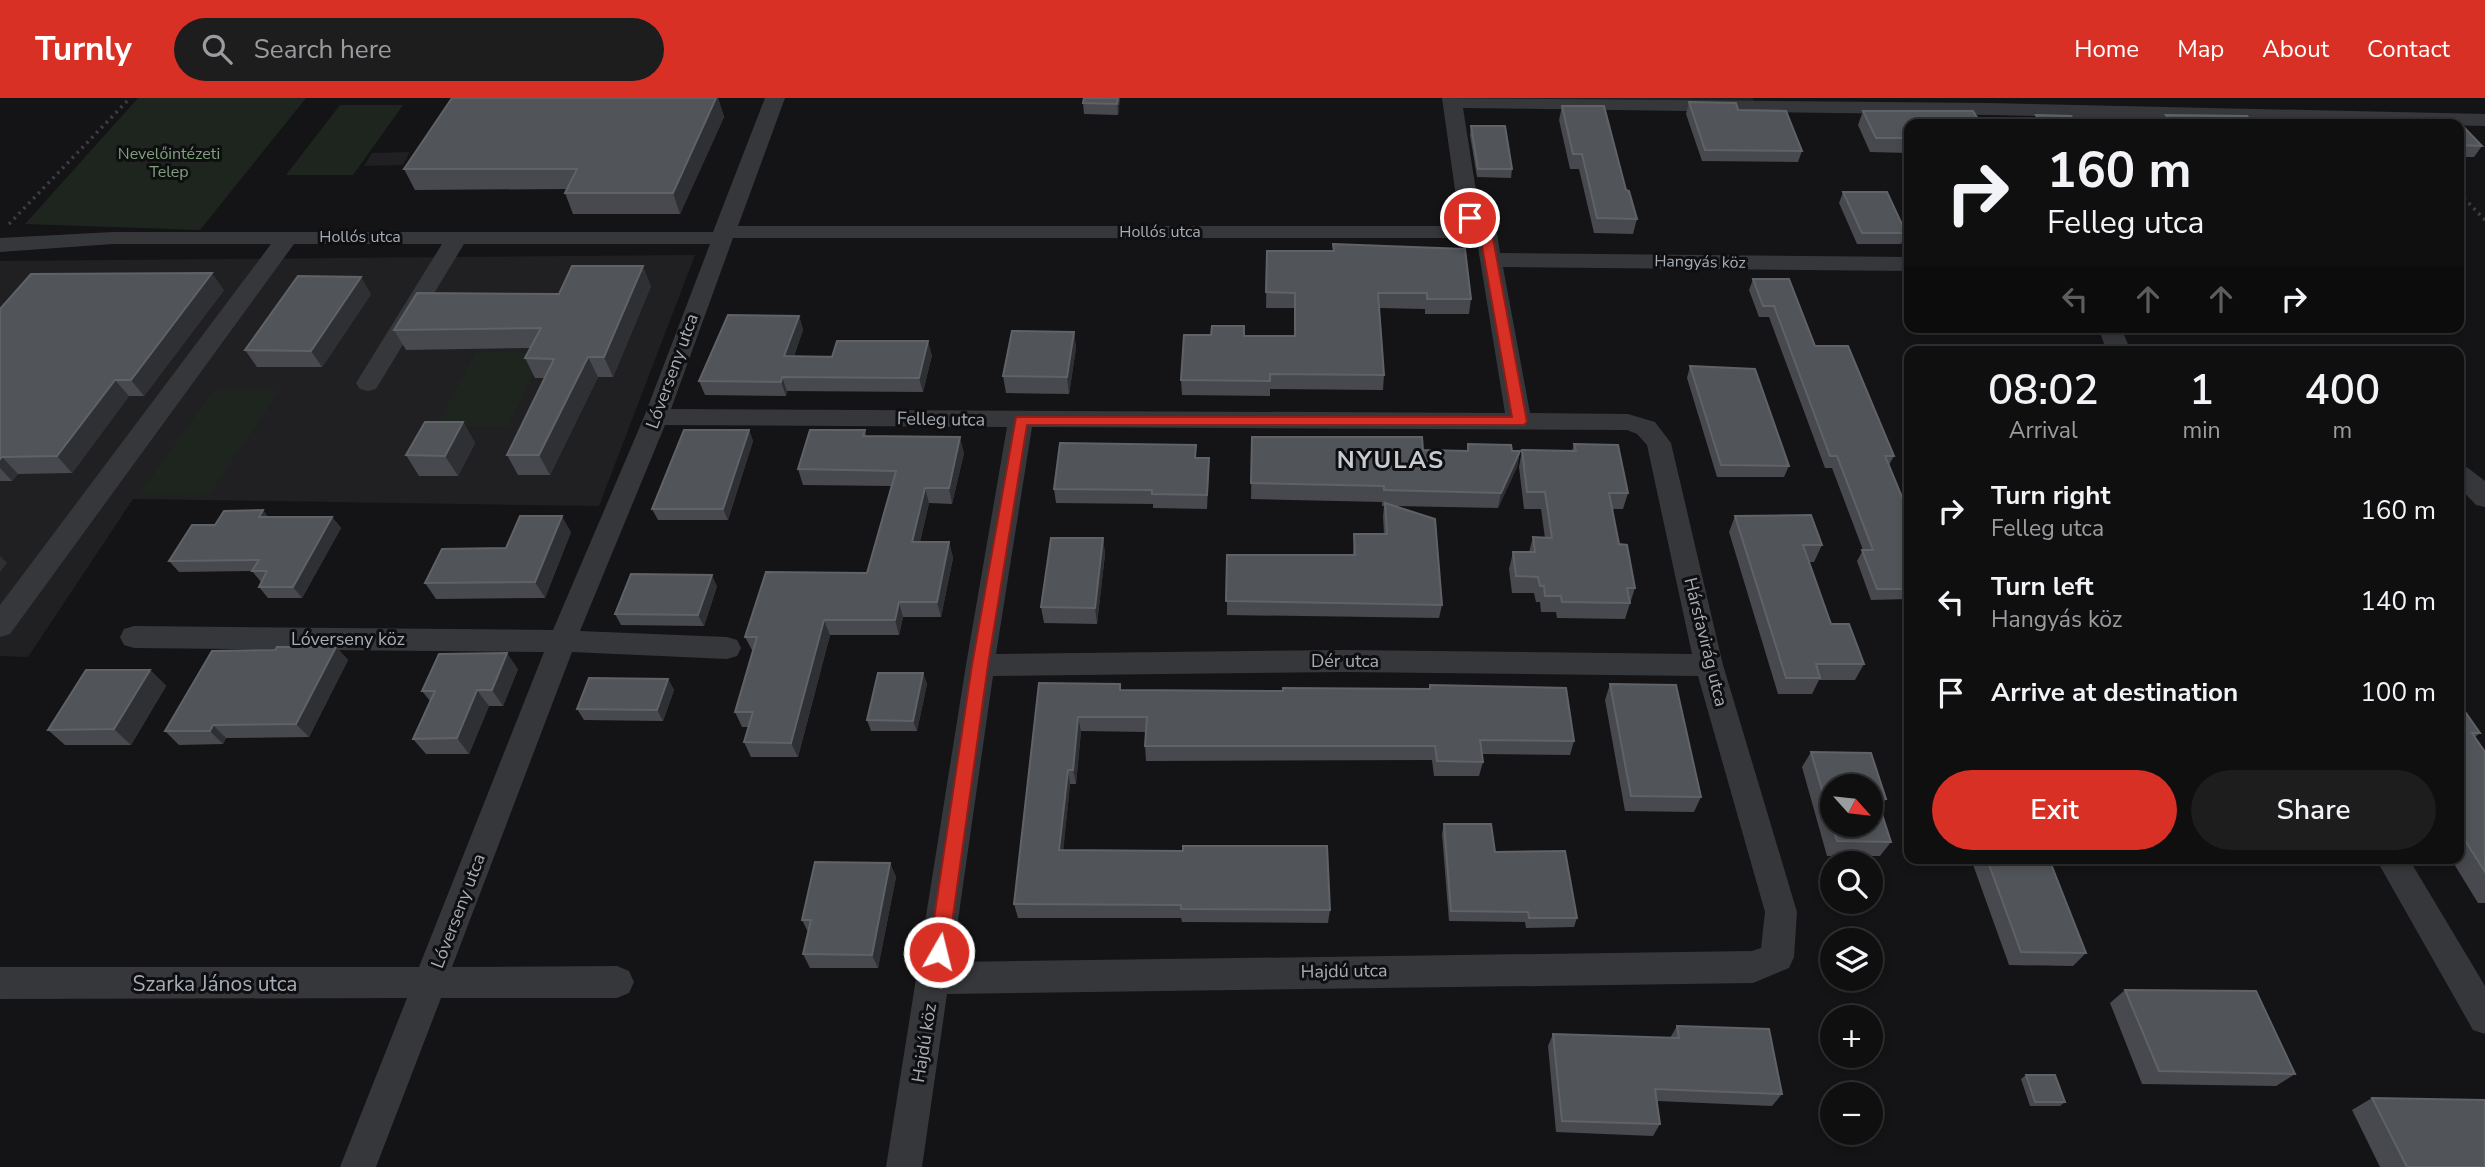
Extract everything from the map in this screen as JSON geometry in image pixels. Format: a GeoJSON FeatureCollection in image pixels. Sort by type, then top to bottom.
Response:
{"type":"FeatureCollection","features":[{"type":"Feature","properties":{"kind":"street","name":"Lóverseny utca"},"geometry":{"type":"LineString","coordinates":[[358,1167],[562,641],[656,417],[775,98]]}},
{"type":"Feature","properties":{"kind":"street"},"geometry":{"type":"LineString","coordinates":[[1520,422],[1486,233],[1470,218],[1453,100],[1993,117],[2321,119]]}},
{"type":"Feature","properties":{"kind":"street"},"geometry":{"type":"LineString","coordinates":[[2464,120],[2485,120]]}},
{"type":"Feature","properties":{"kind":"street","name":"Hollós utca"},"geometry":{"type":"LineString","coordinates":[[2,237],[1449,232],[1463,228],[1470,218]]}},
{"type":"Feature","properties":{"kind":"street"},"geometry":{"type":"LineString","coordinates":[[368,383],[458,236]]}},
{"type":"Feature","properties":{"kind":"street"},"geometry":{"type":"LineString","coordinates":[[0,626],[288,237]]}},
{"type":"Feature","properties":{"kind":"street","name":"Hangyás köz"},"geometry":{"type":"LineString","coordinates":[[1491,260],[1904,264]]}},
{"type":"Feature","properties":{"kind":"street","name":"Felleg utca"},"geometry":{"type":"LineString","coordinates":[[656,417],[1520,422]]}},
{"type":"Feature","properties":{"kind":"street","name":"Hajdú köz"},"geometry":{"type":"LineString","coordinates":[[904,1167],[935,978],[980,665],[1021,420]]}},
{"type":"Feature","properties":{"kind":"street","name":"Hársfavirág utca"},"geometry":{"type":"LineString","coordinates":[[1520,422],[1628,422],[1646,428],[1659,443],[1709,664],[1781,912],[1777,957],[1753,967]]}},
{"type":"Feature","properties":{"kind":"street"},"geometry":{"type":"LineString","coordinates":[[2464,478],[2485,498]]}},
{"type":"Feature","properties":{"kind":"street","name":"Lóverseny köz"},"geometry":{"type":"LineString","coordinates":[[134,637],[562,641]]}},
{"type":"Feature","properties":{"kind":"street"},"geometry":{"type":"LineString","coordinates":[[562,641],[727,648]]}},
{"type":"Feature","properties":{"kind":"street","name":"Dér utca"},"geometry":{"type":"LineString","coordinates":[[980,665],[1345,661],[1709,664]]}},
{"type":"Feature","properties":{"kind":"street"},"geometry":{"type":"LineString","coordinates":[[2395,864],[2485,1018]]}},
{"type":"Feature","properties":{"kind":"street","name":"Hajdú utca"},"geometry":{"type":"LineString","coordinates":[[935,978],[1753,967]]}},
{"type":"Feature","properties":{"kind":"street","name":"Lóverseny utca"},"geometry":{"type":"LineString","coordinates":[[430,984],[617,982]]}},
{"type":"Feature","properties":{"kind":"street","name":"Szarka János utca"},"geometry":{"type":"LineString","coordinates":[[0,983],[430,984]]}},
{"type":"Feature","properties":{"kind":"path"},"geometry":{"type":"LineString","coordinates":[[2,237],[130,98]]}},
{"type":"Feature","properties":{"kind":"path"},"geometry":{"type":"LineString","coordinates":[[2464,197],[2485,220]]}},
{"type":"Feature","properties":{"kind":"shaded area"},"geometry":{"type":"Polygon","coordinates":[[[1470,98],[1753,98],[1754,103],[1470,98]]]}},
{"type":"Feature","properties":{"kind":"shaded area"},"geometry":{"type":"Polygon","coordinates":[[[410,152],[403,165],[364,166],[372,153],[410,152]]]}},
{"type":"Feature","properties":{"kind":"shaded area"},"geometry":{"type":"Polygon","coordinates":[[[695,255],[599,506],[133,499],[28,657],[0,656],[0,261],[695,255]]]}},
{"type":"Feature","properties":{"kind":"green space","name":"Nevelőintézeti Telep"},"geometry":{"type":"Polygon","coordinates":[[[138,98],[306,98],[200,230],[25,224],[138,98]]]}},
{"type":"Feature","properties":{"kind":"green space"},"geometry":{"type":"Polygon","coordinates":[[[340,105],[403,105],[353,175],[286,175],[340,105]]]}},
{"type":"Feature","properties":{"kind":"green space"},"geometry":{"type":"Polygon","coordinates":[[[476,352],[545,353],[508,426],[436,426],[476,352]]]}},
{"type":"Feature","properties":{"kind":"green space"},"geometry":{"type":"Polygon","coordinates":[[[213,391],[279,391],[209,495],[139,495],[213,391]]]}},
{"type":"Feature","properties":{"kind":"building"},"geometry":{"type":"Polygon","coordinates":[[[452,98],[716,98],[673,193],[565,193],[577,169],[404,169],[452,98]]]}},
{"type":"Feature","properties":{"kind":"building"},"geometry":{"type":"Polygon","coordinates":[[[1084,98],[1118,98],[1117,104],[1083,103],[1084,98]]]}},
{"type":"Feature","properties":{"kind":"building"},"geometry":{"type":"Polygon","coordinates":[[[1689,102],[1736,103],[1738,110],[1786,111],[1802,151],[1705,150],[1689,102]]]}},
{"type":"Feature","properties":{"kind":"building"},"geometry":{"type":"Polygon","coordinates":[[[1562,106],[1604,106],[1626,190],[1629,191],[1637,219],[1597,218],[1582,154],[1573,154],[1562,106]]]}},
{"type":"Feature","properties":{"kind":"building"},"geometry":{"type":"Polygon","coordinates":[[[1863,111],[1973,111],[1978,119],[1904,119],[1904,138],[1876,138],[1863,111]]]}},
{"type":"Feature","properties":{"kind":"building"},"geometry":{"type":"Polygon","coordinates":[[[2036,115],[2071,116],[2073,119],[2039,119],[2036,115]]]}},
{"type":"Feature","properties":{"kind":"building"},"geometry":{"type":"Polygon","coordinates":[[[2166,115],[2247,116],[2250,119],[2170,119],[2166,115]]]}},
{"type":"Feature","properties":{"kind":"building"},"geometry":{"type":"Polygon","coordinates":[[[1471,126],[1505,126],[1512,169],[1478,169],[1471,126]]]}},
{"type":"Feature","properties":{"kind":"building"},"geometry":{"type":"Polygon","coordinates":[[[2464,127],[2482,146],[2464,145],[2464,127]]]}},
{"type":"Feature","properties":{"kind":"building"},"geometry":{"type":"Polygon","coordinates":[[[1843,192],[1887,192],[1904,233],[1862,233],[1843,192]]]}},
{"type":"Feature","properties":{"kind":"building"},"geometry":{"type":"Polygon","coordinates":[[[1333,244],[1465,249],[1471,299],[1427,299],[1427,293],[1378,293],[1384,375],[1270,374],[1270,381],[1181,380],[1184,335],[1211,335],[1212,326],[1244,326],[1244,336],[1295,336],[1295,293],[1266,292],[1267,251],[1334,251],[1333,244]]]}},
{"type":"Feature","properties":{"kind":"building"},"geometry":{"type":"Polygon","coordinates":[[[572,266],[643,266],[604,357],[588,357],[539,455],[507,455],[554,359],[525,358],[541,328],[394,330],[417,293],[559,294],[572,266]]]}},
{"type":"Feature","properties":{"kind":"building"},"geometry":{"type":"Polygon","coordinates":[[[212,273],[131,380],[115,380],[57,456],[0,459],[0,309],[31,274],[212,273]]]}},
{"type":"Feature","properties":{"kind":"building"},"geometry":{"type":"Polygon","coordinates":[[[298,276],[361,277],[311,351],[245,350],[298,276]]]}},
{"type":"Feature","properties":{"kind":"building"},"geometry":{"type":"Polygon","coordinates":[[[1753,279],[1789,279],[1815,346],[1848,346],[1894,456],[1885,456],[1904,502],[1904,589],[1877,589],[1862,550],[1873,550],[1837,456],[1830,456],[1774,306],[1763,306],[1753,279]]]}},
{"type":"Feature","properties":{"kind":"building"},"geometry":{"type":"Polygon","coordinates":[[[728,315],[799,316],[784,356],[832,357],[837,341],[928,341],[919,378],[782,377],[781,382],[699,381],[728,315]]]}},
{"type":"Feature","properties":{"kind":"building"},"geometry":{"type":"Polygon","coordinates":[[[1012,331],[1074,332],[1067,377],[1003,376],[1012,331]]]}},
{"type":"Feature","properties":{"kind":"building"},"geometry":{"type":"Polygon","coordinates":[[[1690,366],[1755,369],[1789,466],[1721,465],[1690,366]]]}},
{"type":"Feature","properties":{"kind":"building"},"geometry":{"type":"Polygon","coordinates":[[[425,422],[463,422],[445,456],[406,455],[425,422]]]}},
{"type":"Feature","properties":{"kind":"building"},"geometry":{"type":"Polygon","coordinates":[[[684,430],[749,430],[723,509],[652,509],[684,430]]]}},
{"type":"Feature","properties":{"kind":"building"},"geometry":{"type":"Polygon","coordinates":[[[810,430],[865,430],[863,436],[960,437],[949,488],[925,488],[912,542],[949,542],[937,602],[899,602],[895,620],[824,620],[791,743],[744,742],[753,712],[735,712],[757,637],[745,637],[766,572],[867,573],[896,471],[798,469],[810,430]]]}},
{"type":"Feature","properties":{"kind":"building"},"geometry":{"type":"Polygon","coordinates":[[[1252,437],[1422,437],[1423,450],[1468,451],[1468,444],[1511,445],[1512,451],[1520,451],[1501,493],[1384,490],[1384,486],[1251,483],[1252,437]]]}},
{"type":"Feature","properties":{"kind":"building"},"geometry":{"type":"Polygon","coordinates":[[[1060,443],[1196,445],[1195,458],[1209,458],[1207,495],[1152,494],[1152,490],[1054,489],[1060,443]]]}},
{"type":"Feature","properties":{"kind":"building"},"geometry":{"type":"Polygon","coordinates":[[[1574,444],[1618,445],[1628,493],[1609,493],[1619,544],[1627,545],[1635,588],[1627,588],[1630,603],[1562,602],[1561,596],[1545,596],[1544,586],[1540,586],[1538,577],[1516,576],[1513,552],[1535,552],[1533,537],[1552,538],[1545,492],[1527,492],[1522,450],[1576,451],[1574,444]]]}},
{"type":"Feature","properties":{"kind":"building"},"geometry":{"type":"Polygon","coordinates":[[[1385,503],[1435,519],[1442,605],[1226,601],[1227,555],[1355,555],[1354,534],[1387,534],[1385,503]]]}},
{"type":"Feature","properties":{"kind":"building"},"geometry":{"type":"Polygon","coordinates":[[[263,510],[259,517],[332,517],[293,587],[259,587],[267,571],[252,571],[259,560],[169,561],[192,525],[215,525],[224,511],[263,510]]]}},
{"type":"Feature","properties":{"kind":"building"},"geometry":{"type":"Polygon","coordinates":[[[1811,515],[1822,545],[1803,545],[1831,624],[1849,624],[1864,664],[1816,664],[1820,678],[1786,678],[1735,516],[1811,515]]]}},
{"type":"Feature","properties":{"kind":"building"},"geometry":{"type":"Polygon","coordinates":[[[520,516],[562,516],[535,582],[425,583],[442,549],[506,548],[520,516]]]}},
{"type":"Feature","properties":{"kind":"building"},"geometry":{"type":"Polygon","coordinates":[[[1051,538],[1103,538],[1095,608],[1041,607],[1051,538]]]}},
{"type":"Feature","properties":{"kind":"building"},"geometry":{"type":"Polygon","coordinates":[[[631,574],[712,575],[698,615],[615,614],[631,574]]]}},
{"type":"Feature","properties":{"kind":"building"},"geometry":{"type":"Polygon","coordinates":[[[277,647],[336,647],[296,724],[213,725],[210,731],[165,731],[212,651],[275,650],[277,647]]]}},
{"type":"Feature","properties":{"kind":"building"},"geometry":{"type":"Polygon","coordinates":[[[507,653],[492,690],[477,690],[457,738],[413,739],[435,691],[422,691],[439,654],[507,653]]]}},
{"type":"Feature","properties":{"kind":"building"},"geometry":{"type":"Polygon","coordinates":[[[86,670],[150,670],[114,729],[48,730],[86,670]]]}},
{"type":"Feature","properties":{"kind":"building"},"geometry":{"type":"Polygon","coordinates":[[[878,673],[923,673],[913,721],[867,720],[878,673]]]}},
{"type":"Feature","properties":{"kind":"building"},"geometry":{"type":"Polygon","coordinates":[[[589,678],[668,679],[657,710],[577,709],[589,678]]]}},
{"type":"Feature","properties":{"kind":"building"},"geometry":{"type":"Polygon","coordinates":[[[1039,683],[1120,684],[1120,690],[1430,689],[1430,685],[1566,688],[1574,741],[1480,740],[1483,762],[1437,761],[1435,746],[1145,746],[1147,717],[1078,717],[1073,770],[1068,770],[1059,850],[1183,851],[1183,846],[1327,846],[1330,910],[1181,909],[1181,905],[1014,904],[1039,683]]]}},
{"type":"Feature","properties":{"kind":"building"},"geometry":{"type":"Polygon","coordinates":[[[1610,684],[1676,685],[1701,797],[1631,796],[1610,684]]]}},
{"type":"Feature","properties":{"kind":"building"},"geometry":{"type":"Polygon","coordinates":[[[2464,710],[2480,733],[2472,733],[2485,752],[2485,872],[2464,839],[2464,710]]]}},
{"type":"Feature","properties":{"kind":"building"},"geometry":{"type":"Polygon","coordinates":[[[1811,752],[1871,753],[1878,774],[1820,774],[1820,783],[1811,752]]]}},
{"type":"Feature","properties":{"kind":"building"},"geometry":{"type":"Polygon","coordinates":[[[1883,817],[1891,842],[1837,841],[1836,837],[1883,837],[1883,817]]]}},
{"type":"Feature","properties":{"kind":"building"},"geometry":{"type":"Polygon","coordinates":[[[1444,824],[1491,824],[1495,852],[1565,851],[1577,918],[1529,918],[1528,912],[1451,911],[1444,824]]]}},
{"type":"Feature","properties":{"kind":"building"},"geometry":{"type":"Polygon","coordinates":[[[815,862],[890,863],[872,955],[803,954],[811,920],[802,920],[815,862]]]}},
{"type":"Feature","properties":{"kind":"building"},"geometry":{"type":"Polygon","coordinates":[[[1989,864],[2051,864],[2086,953],[2021,952],[1989,864]]]}},
{"type":"Feature","properties":{"kind":"building"},"geometry":{"type":"Polygon","coordinates":[[[2125,990],[2256,991],[2295,1074],[2159,1071],[2125,990]]]}},
{"type":"Feature","properties":{"kind":"building"},"geometry":{"type":"Polygon","coordinates":[[[1677,1026],[1769,1029],[1782,1094],[1655,1089],[1660,1124],[1562,1121],[1553,1034],[1679,1038],[1677,1026]]]}},
{"type":"Feature","properties":{"kind":"building"},"geometry":{"type":"Polygon","coordinates":[[[2026,1075],[2055,1075],[2065,1102],[2035,1102],[2026,1075]]]}},
{"type":"Feature","properties":{"kind":"building"},"geometry":{"type":"Polygon","coordinates":[[[2372,1098],[2485,1100],[2485,1167],[2407,1167],[2372,1098]]]}},
{"type":"Feature","properties":{"kind":"district","name":"NYULAS"},"geometry":{"type":"Point","coordinates":[1391,460]}},
{"type":"Feature","properties":{"kind":"route"},"geometry":{"type":"LineString","coordinates":[[939,952],[980,665],[1021,420],[1520,422],[1486,233],[1470,218]]}}]}
